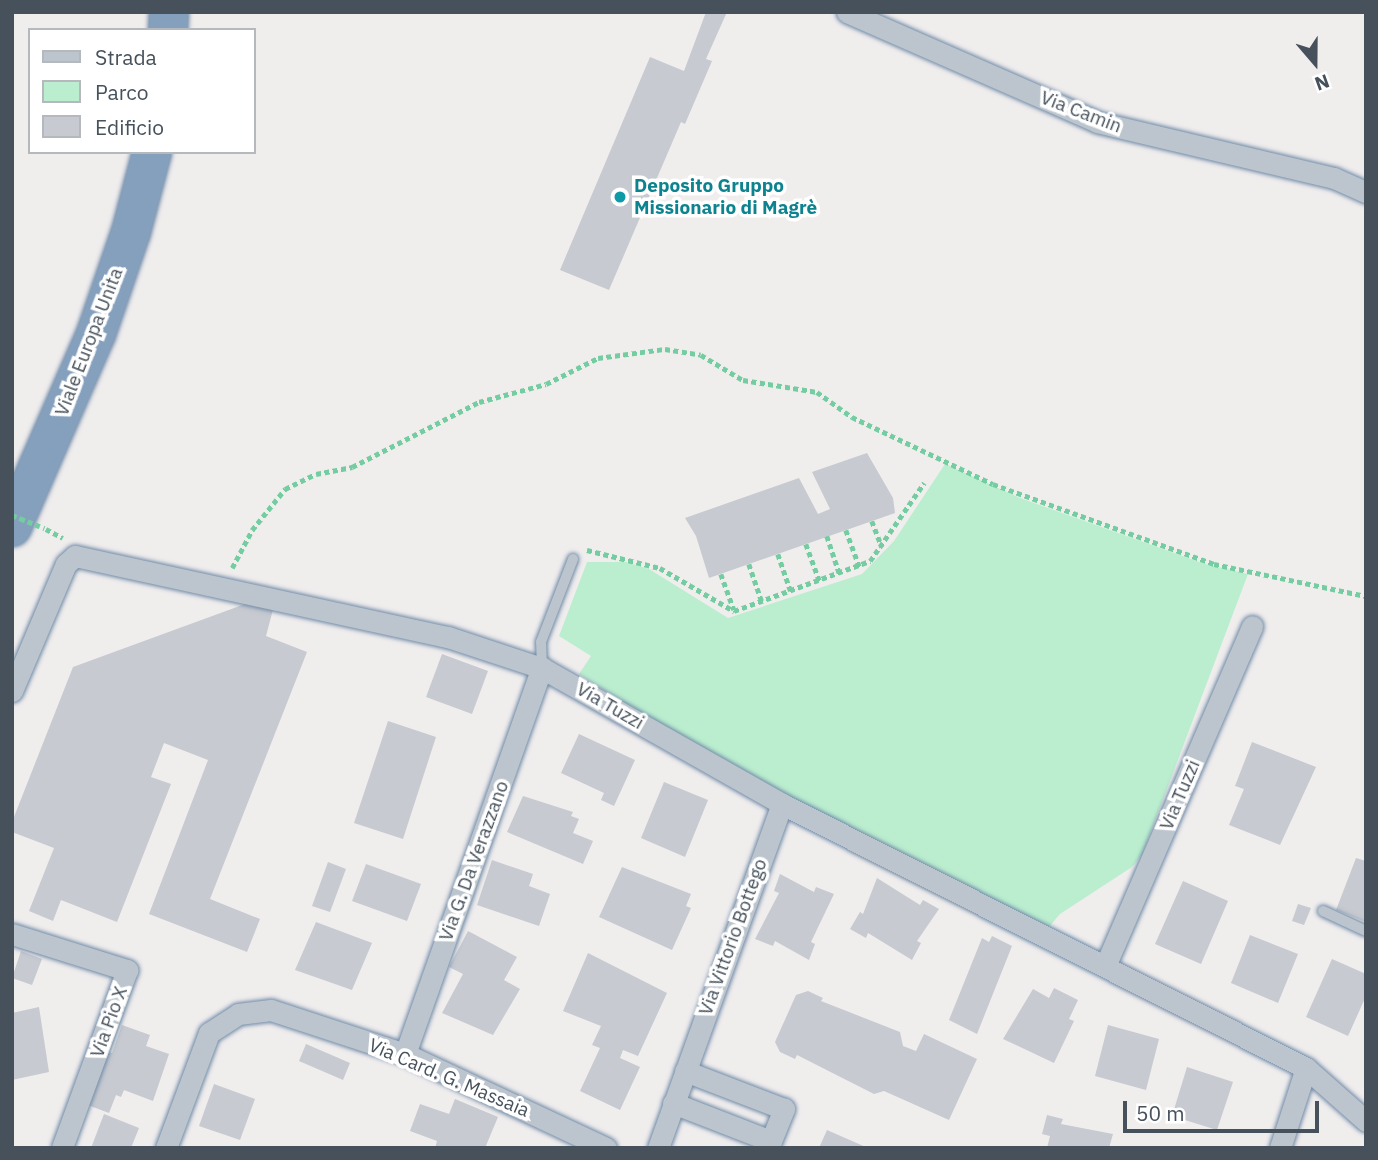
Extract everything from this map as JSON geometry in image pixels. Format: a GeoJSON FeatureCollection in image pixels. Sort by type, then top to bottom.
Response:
{"type":"FeatureCollection","features":[{"type":"Feature","properties":{"kind":"highway","name":"Viale Europa Unita"},"geometry":{"type":"LineString","coordinates":[[28,528],[131,232],[151,154]]}},
{"type":"Feature","properties":{"kind":"street","name":"Via Camin"},"geometry":{"type":"LineString","coordinates":[[847,12],[1097,122],[1334,178],[1366,192]]}},
{"type":"Feature","properties":{"kind":"street","name":"Via Tuzzi"},"geometry":{"type":"LineString","coordinates":[[12,691],[66,564],[75,556],[448,638],[542,668],[782,804],[1106,964],[1306,1068],[1366,1121]]}},
{"type":"Feature","properties":{"kind":"street","name":"Via Tuzzi"},"geometry":{"type":"LineString","coordinates":[[1106,964],[1252,626]]}},
{"type":"Feature","properties":{"kind":"street","name":"Via G. Da Verazzano"},"geometry":{"type":"LineString","coordinates":[[405,1054],[542,668]]}},
{"type":"Feature","properties":{"kind":"street","name":"Via Vittorio Bottego"},"geometry":{"type":"LineString","coordinates":[[657,1148],[782,804]]}},
{"type":"Feature","properties":{"kind":"street","name":"Via Pio X"},"geometry":{"type":"LineString","coordinates":[[12,934],[127,970],[62,1148]]}},
{"type":"Feature","properties":{"kind":"street","name":"Via Card. G. Massaia"},"geometry":{"type":"LineString","coordinates":[[166,1148],[209,1033],[238,1014],[271,1010],[405,1054],[606,1148]]}},
{"type":"Feature","properties":{"kind":"street"},"geometry":{"type":"LineString","coordinates":[[1280,1148],[1306,1068]]}},
{"type":"Feature","properties":{"kind":"street"},"geometry":{"type":"LineString","coordinates":[[673,1103],[771,1141],[784,1109],[684,1071]]}},
{"type":"Feature","properties":{"kind":"lane"},"geometry":{"type":"LineString","coordinates":[[542,668],[541,642],[573,559]]}},
{"type":"Feature","properties":{"kind":"lane"},"geometry":{"type":"LineString","coordinates":[[1323,911],[1366,931]]}},
{"type":"Feature","properties":{"kind":"path"},"geometry":{"type":"LineString","coordinates":[[220,590],[252,530],[285,489],[316,474],[352,467],[479,402],[546,384],[598,358],[656,349],[701,355],[743,380],[817,392],[852,417],[993,484],[1214,564],[1366,596]]}},
{"type":"Feature","properties":{"kind":"path"},"geometry":{"type":"LineString","coordinates":[[582,548],[653,565],[734,611],[860,568],[883,548],[924,483]]}},
{"type":"Feature","properties":{"kind":"path"},"geometry":{"type":"LineString","coordinates":[[12,515],[28,528]]}},
{"type":"Feature","properties":{"kind":"path"},"geometry":{"type":"LineString","coordinates":[[872,521],[883,548]]}},
{"type":"Feature","properties":{"kind":"path"},"geometry":{"type":"LineString","coordinates":[[846,530],[860,568]]}},
{"type":"Feature","properties":{"kind":"path"},"geometry":{"type":"LineString","coordinates":[[827,537],[840,575]]}},
{"type":"Feature","properties":{"kind":"path"},"geometry":{"type":"LineString","coordinates":[[806,544],[820,582]]}},
{"type":"Feature","properties":{"kind":"path"},"geometry":{"type":"LineString","coordinates":[[778,554],[791,591]]}},
{"type":"Feature","properties":{"kind":"path"},"geometry":{"type":"LineString","coordinates":[[749,564],[762,601]]}},
{"type":"Feature","properties":{"kind":"path"},"geometry":{"type":"LineString","coordinates":[[721,574],[734,611]]}},
{"type":"Feature","properties":{"kind":"green space"},"geometry":{"type":"Polygon","coordinates":[[[945,464],[1020,498],[1205,564],[1248,574],[1142,855],[1132,867],[1060,914],[1049,927],[796,802],[646,716],[579,674],[591,656],[559,636],[587,562],[626,562],[649,569],[728,618],[862,574],[894,541],[945,464]]]}},
{"type":"Feature","properties":{"kind":"building","name":"Deposito Gruppo Missionario di Magrè"},"geometry":{"type":"Polygon","coordinates":[[[706,12],[727,12],[706,59],[712,61],[685,124],[681,122],[609,290],[560,270],[650,57],[684,71],[706,12]]]}},
{"type":"Feature","properties":{"kind":"building"},"geometry":{"type":"Polygon","coordinates":[[[867,453],[893,498],[895,513],[709,578],[696,536],[685,518],[799,478],[818,514],[830,509],[812,472],[867,453]]]}},
{"type":"Feature","properties":{"kind":"building"},"geometry":{"type":"Polygon","coordinates":[[[259,599],[275,602],[266,636],[307,652],[210,899],[260,919],[247,952],[149,914],[208,760],[164,743],[151,777],[171,784],[117,922],[61,900],[53,921],[29,911],[54,848],[12,832],[12,822],[73,667],[259,599]]]}},
{"type":"Feature","properties":{"kind":"building"},"geometry":{"type":"Polygon","coordinates":[[[442,654],[488,671],[472,714],[426,697],[442,654]]]}},
{"type":"Feature","properties":{"kind":"building"},"geometry":{"type":"Polygon","coordinates":[[[388,721],[436,737],[403,839],[354,823],[388,721]]]}},
{"type":"Feature","properties":{"kind":"building"},"geometry":{"type":"Polygon","coordinates":[[[579,734],[635,760],[614,806],[601,800],[604,793],[561,773],[579,734]]]}},
{"type":"Feature","properties":{"kind":"building"},"geometry":{"type":"Polygon","coordinates":[[[1252,742],[1316,767],[1280,845],[1229,825],[1244,789],[1235,786],[1252,742]]]}},
{"type":"Feature","properties":{"kind":"building"},"geometry":{"type":"Polygon","coordinates":[[[664,782],[708,800],[685,857],[641,838],[664,782]]]}},
{"type":"Feature","properties":{"kind":"building"},"geometry":{"type":"Polygon","coordinates":[[[523,796],[573,812],[571,816],[579,819],[573,833],[593,841],[583,864],[507,832],[523,796]]]}},
{"type":"Feature","properties":{"kind":"building"},"geometry":{"type":"Polygon","coordinates":[[[1356,858],[1366,861],[1366,922],[1336,910],[1356,858]]]}},
{"type":"Feature","properties":{"kind":"building"},"geometry":{"type":"Polygon","coordinates":[[[492,860],[533,874],[529,886],[550,894],[539,926],[477,905],[492,860]]]}},
{"type":"Feature","properties":{"kind":"building"},"geometry":{"type":"Polygon","coordinates":[[[328,862],[346,869],[330,912],[312,906],[328,862]]]}},
{"type":"Feature","properties":{"kind":"building"},"geometry":{"type":"Polygon","coordinates":[[[366,864],[421,884],[407,921],[352,901],[366,864]]]}},
{"type":"Feature","properties":{"kind":"building"},"geometry":{"type":"Polygon","coordinates":[[[622,867],[691,894],[686,906],[691,908],[672,950],[599,917],[622,867]]]}},
{"type":"Feature","properties":{"kind":"building"},"geometry":{"type":"Polygon","coordinates":[[[780,874],[814,892],[816,887],[834,894],[811,942],[815,944],[809,960],[775,941],[773,946],[755,939],[779,893],[774,891],[780,874]]]}},
{"type":"Feature","properties":{"kind":"building"},"geometry":{"type":"Polygon","coordinates":[[[877,878],[920,905],[923,900],[939,909],[917,941],[921,943],[912,960],[868,933],[866,938],[850,929],[860,912],[863,914],[877,878]]]}},
{"type":"Feature","properties":{"kind":"building"},"geometry":{"type":"Polygon","coordinates":[[[1183,881],[1228,901],[1201,964],[1155,944],[1183,881]]]}},
{"type":"Feature","properties":{"kind":"building"},"geometry":{"type":"Polygon","coordinates":[[[1298,904],[1311,908],[1304,925],[1292,921],[1298,904]]]}},
{"type":"Feature","properties":{"kind":"building"},"geometry":{"type":"Polygon","coordinates":[[[316,922],[372,943],[352,990],[295,970],[316,922]]]}},
{"type":"Feature","properties":{"kind":"building"},"geometry":{"type":"Polygon","coordinates":[[[468,931],[517,957],[504,980],[520,989],[493,1035],[442,1013],[463,974],[449,967],[468,931]]]}},
{"type":"Feature","properties":{"kind":"building"},"geometry":{"type":"Polygon","coordinates":[[[1250,935],[1298,954],[1278,1003],[1231,983],[1250,935]]]}},
{"type":"Feature","properties":{"kind":"building"},"geometry":{"type":"Polygon","coordinates":[[[992,936],[1012,946],[977,1034],[949,1020],[982,938],[989,942],[992,936]]]}},
{"type":"Feature","properties":{"kind":"building"},"geometry":{"type":"Polygon","coordinates":[[[21,951],[42,959],[32,985],[12,978],[21,951]]]}},
{"type":"Feature","properties":{"kind":"building"},"geometry":{"type":"Polygon","coordinates":[[[588,953],[667,993],[638,1056],[623,1050],[620,1058],[640,1067],[620,1110],[580,1091],[600,1048],[592,1045],[601,1026],[563,1011],[588,953]]]}},
{"type":"Feature","properties":{"kind":"building"},"geometry":{"type":"Polygon","coordinates":[[[1332,959],[1366,974],[1366,996],[1348,1036],[1306,1017],[1332,959]]]}},
{"type":"Feature","properties":{"kind":"building"},"geometry":{"type":"Polygon","coordinates":[[[1054,988],[1078,1000],[1069,1019],[1074,1021],[1054,1063],[1003,1039],[1033,989],[1049,998],[1054,988]]]}},
{"type":"Feature","properties":{"kind":"building"},"geometry":{"type":"Polygon","coordinates":[[[808,991],[823,998],[821,1001],[900,1032],[903,1046],[916,1051],[924,1034],[977,1059],[949,1120],[884,1091],[874,1094],[797,1055],[795,1059],[780,1052],[775,1042],[796,995],[808,991]]]}},
{"type":"Feature","properties":{"kind":"building"},"geometry":{"type":"Polygon","coordinates":[[[39,1007],[49,1072],[12,1080],[12,1013],[39,1007]]]}},
{"type":"Feature","properties":{"kind":"building"},"geometry":{"type":"Polygon","coordinates":[[[122,1025],[150,1035],[146,1046],[169,1054],[153,1101],[124,1090],[121,1097],[116,1095],[109,1113],[85,1104],[105,1051],[112,1053],[122,1025]]]}},
{"type":"Feature","properties":{"kind":"building"},"geometry":{"type":"Polygon","coordinates":[[[1108,1025],[1159,1039],[1146,1090],[1095,1076],[1108,1025]]]}},
{"type":"Feature","properties":{"kind":"building"},"geometry":{"type":"Polygon","coordinates":[[[306,1044],[350,1063],[343,1080],[299,1061],[306,1044]]]}},
{"type":"Feature","properties":{"kind":"building"},"geometry":{"type":"Polygon","coordinates":[[[1187,1067],[1233,1082],[1217,1130],[1172,1116],[1187,1067]]]}},
{"type":"Feature","properties":{"kind":"building"},"geometry":{"type":"Polygon","coordinates":[[[214,1084],[255,1099],[240,1140],[199,1126],[214,1084]]]}},
{"type":"Feature","properties":{"kind":"building"},"geometry":{"type":"Polygon","coordinates":[[[455,1099],[498,1117],[485,1148],[435,1148],[437,1141],[410,1131],[420,1104],[449,1114],[455,1099]]]}},
{"type":"Feature","properties":{"kind":"building"},"geometry":{"type":"Polygon","coordinates":[[[104,1114],[139,1128],[131,1148],[91,1148],[104,1114]]]}},
{"type":"Feature","properties":{"kind":"building"},"geometry":{"type":"Polygon","coordinates":[[[1047,1115],[1063,1119],[1061,1124],[1113,1134],[1109,1148],[1047,1148],[1050,1136],[1042,1134],[1047,1115]]]}},
{"type":"Feature","properties":{"kind":"building"},"geometry":{"type":"Polygon","coordinates":[[[827,1130],[868,1148],[819,1148],[827,1130]]]}},
{"type":"Feature","properties":{"kind":"place","name":"Deposito Gruppo Missionario di Magrè"},"geometry":{"type":"Point","coordinates":[620,197]}}]}
